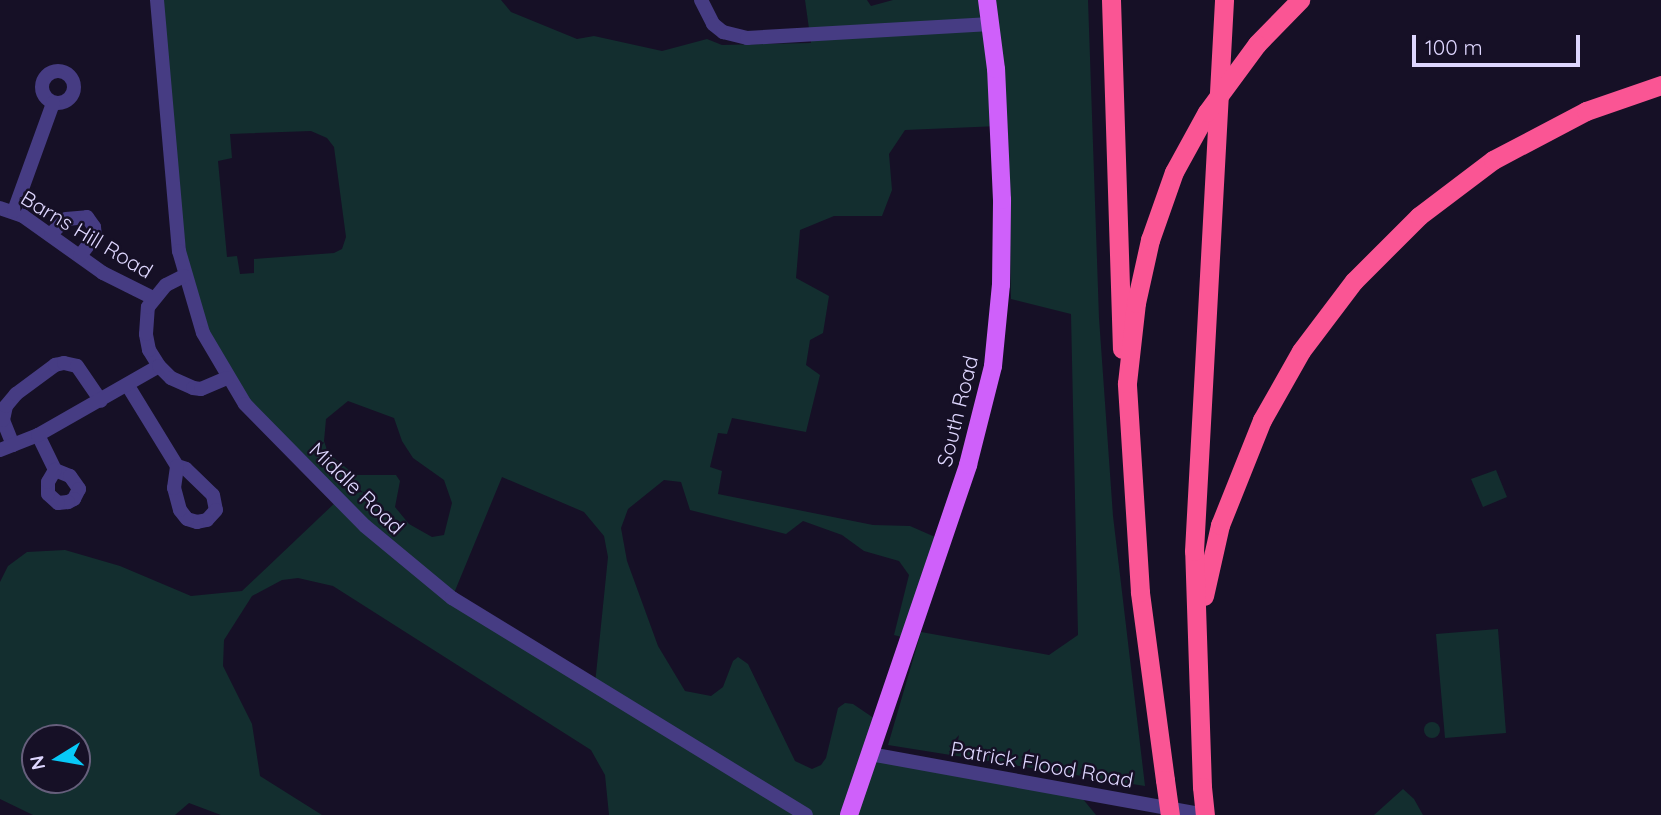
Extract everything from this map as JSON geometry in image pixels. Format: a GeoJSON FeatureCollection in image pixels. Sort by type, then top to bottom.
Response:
{"type":"FeatureCollection","features":[{"type":"Feature","properties":{"kind":"highway"},"geometry":{"type":"LineString","coordinates":[[1111,0],[1119,320],[1127,383],[1140,592],[1170,815]]}},
{"type":"Feature","properties":{"kind":"highway"},"geometry":{"type":"LineString","coordinates":[[1206,815],[1202,787],[1197,656],[1195,513],[1224,0]]}},
{"type":"Feature","properties":{"kind":"highway"},"geometry":{"type":"LineString","coordinates":[[1127,383],[1136,303],[1150,240],[1174,172],[1207,111],[1257,44],[1300,0]]}},
{"type":"Feature","properties":{"kind":"highway"},"geometry":{"type":"LineString","coordinates":[[1197,656],[1209,564],[1244,460],[1281,383],[1337,301],[1399,234],[1477,171],[1572,117],[1661,85]]}},
{"type":"Feature","properties":{"kind":"main road","name":"South Road"},"geometry":{"type":"LineString","coordinates":[[849,815],[968,465],[993,366],[1001,285],[1002,200],[999,114],[987,0]]}},
{"type":"Feature","properties":{"kind":"street","name":"Middle Road"},"geometry":{"type":"LineString","coordinates":[[157,0],[176,228],[184,276],[203,333],[227,378],[245,404],[278,441],[365,526],[422,576],[482,618],[596,684],[806,815]]}},
{"type":"Feature","properties":{"kind":"street"},"geometry":{"type":"LineString","coordinates":[[701,0],[713,24],[723,32],[747,38],[990,24]]}},
{"type":"Feature","properties":{"kind":"street"},"geometry":{"type":"LineString","coordinates":[[7,210],[53,103]]}},
{"type":"Feature","properties":{"kind":"street","name":"Barns Hill Road"},"geometry":{"type":"LineString","coordinates":[[7,210],[51,234],[103,273],[153,298]]}},
{"type":"Feature","properties":{"kind":"street"},"geometry":{"type":"LineString","coordinates":[[51,234],[66,219],[86,217],[94,227],[95,236],[80,256]]}},
{"type":"Feature","properties":{"kind":"street"},"geometry":{"type":"LineString","coordinates":[[184,276],[166,285],[153,298],[145,318],[149,350],[171,378],[193,388],[201,389],[227,378]]}},
{"type":"Feature","properties":{"kind":"street"},"geometry":{"type":"LineString","coordinates":[[101,401],[77,366],[64,363],[55,365],[6,406],[3,420],[7,448],[38,435],[101,401],[128,386],[159,366]]}},
{"type":"Feature","properties":{"kind":"street"},"geometry":{"type":"LineString","coordinates":[[128,386],[177,466]]}},
{"type":"Feature","properties":{"kind":"street"},"geometry":{"type":"LineString","coordinates":[[38,435],[55,470]]}},
{"type":"Feature","properties":{"kind":"street","name":"Patrick Flood Road"},"geometry":{"type":"LineString","coordinates":[[870,754],[1206,815]]}},
{"type":"Feature","properties":{"kind":"green space"},"geometry":{"type":"Polygon","coordinates":[[[157,0],[501,0],[511,12],[577,39],[594,36],[662,51],[707,39],[722,45],[811,43],[805,0],[867,0],[871,6],[893,0],[987,0],[999,126],[905,130],[889,154],[892,190],[882,216],[834,216],[800,230],[796,278],[829,296],[823,333],[810,340],[806,365],[820,375],[806,432],[732,418],[727,434],[718,433],[710,467],[722,471],[718,494],[873,525],[910,526],[942,540],[909,639],[894,635],[909,575],[899,561],[864,551],[842,535],[803,521],[786,534],[690,510],[681,482],[664,480],[628,509],[621,528],[627,561],[658,646],[685,691],[711,696],[723,687],[733,661],[738,657],[748,664],[795,761],[812,769],[821,765],[826,758],[838,708],[845,703],[853,704],[881,723],[870,754],[1078,793],[1096,815],[609,815],[605,775],[591,750],[333,586],[298,578],[282,580],[252,596],[224,640],[223,666],[252,724],[260,776],[322,815],[221,815],[189,803],[175,815],[33,815],[0,799],[0,582],[8,566],[27,552],[65,550],[120,566],[191,596],[242,591],[338,500],[261,422],[192,305],[157,0]],[[311,131],[230,134],[232,158],[218,161],[227,257],[237,256],[240,274],[254,273],[254,259],[334,253],[342,249],[346,237],[334,147],[327,138],[311,131]],[[348,401],[326,419],[324,441],[328,453],[355,475],[396,475],[400,481],[395,507],[409,524],[432,537],[444,535],[452,503],[444,480],[413,458],[402,441],[394,418],[348,401]],[[502,477],[452,598],[595,684],[608,557],[604,536],[584,512],[502,477]]]}},
{"type":"Feature","properties":{"kind":"green space"},"geometry":{"type":"Polygon","coordinates":[[[995,0],[1088,0],[1099,318],[1113,516],[1145,786],[888,745],[921,632],[1049,655],[1078,635],[1071,314],[1011,299],[1008,135],[995,0]]]}},
{"type":"Feature","properties":{"kind":"green space"},"geometry":{"type":"Polygon","coordinates":[[[1496,470],[1507,497],[1483,507],[1471,479],[1496,470]]]}},
{"type":"Feature","properties":{"kind":"green space"},"geometry":{"type":"Polygon","coordinates":[[[1498,629],[1506,733],[1445,738],[1436,634],[1498,629]]]}},
{"type":"Feature","properties":{"kind":"green space"},"geometry":{"type":"Polygon","coordinates":[[[1429,722],[1435,722],[1440,730],[1438,736],[1429,738],[1424,733],[1424,727],[1429,722]]]}},
{"type":"Feature","properties":{"kind":"green space"},"geometry":{"type":"Polygon","coordinates":[[[1403,789],[1414,799],[1423,815],[1374,815],[1403,789]]]}}]}
